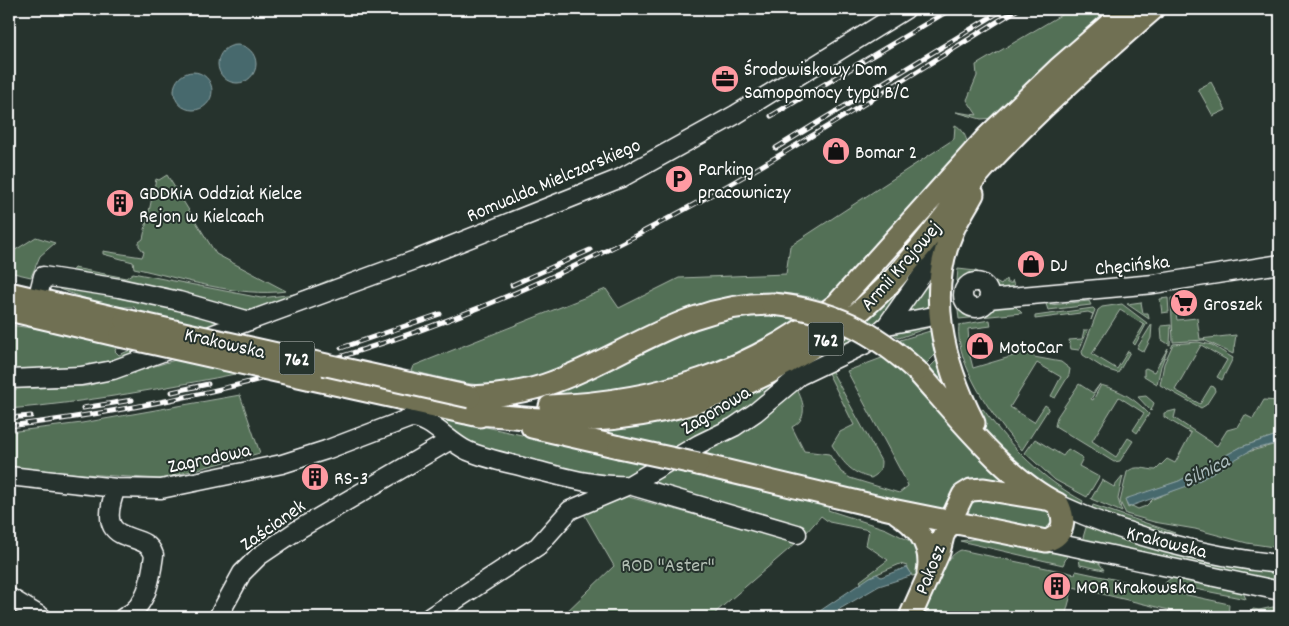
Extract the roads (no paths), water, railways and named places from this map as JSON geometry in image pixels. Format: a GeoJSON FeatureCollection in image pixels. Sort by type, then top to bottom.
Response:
{"type":"FeatureCollection","features":[{"type":"Feature","properties":{"kind":"main road","name":"Armii Krajowej"},"geometry":{"type":"LineString","coordinates":[[469,405],[530,407],[607,402],[664,390],[723,372],[782,344],[837,304],[987,137],[1050,76],[1127,9]]}},
{"type":"Feature","properties":{"kind":"main road","name":"Armii Krajowej"},"geometry":{"type":"LineString","coordinates":[[469,405],[592,420],[654,414],[712,399],[749,384],[827,338],[862,310],[889,284],[982,170],[1049,101],[1153,9]]}},
{"type":"Feature","properties":{"kind":"main road"},"geometry":{"type":"LineString","coordinates":[[982,170],[978,185],[952,233],[943,266],[939,315],[951,371],[964,405],[984,443]]}},
{"type":"Feature","properties":{"kind":"main road","name":"Krakowska"},"geometry":{"type":"LineString","coordinates":[[9,293],[37,300],[122,328]]}},
{"type":"Feature","properties":{"kind":"main road","name":"Krakowska"},"geometry":{"type":"LineString","coordinates":[[9,310],[122,328],[469,405],[500,395],[547,384],[698,315],[740,305],[772,304],[807,309],[844,320],[884,343],[917,371],[1014,473],[1053,502]]}},
{"type":"Feature","properties":{"kind":"main road"},"geometry":{"type":"LineString","coordinates":[[469,405],[619,447],[785,483],[892,510],[950,522]]}},
{"type":"Feature","properties":{"kind":"main road","name":"Krakowska"},"geometry":{"type":"LineString","coordinates":[[1046,541],[950,522],[963,495],[971,490],[984,489],[1053,502]]}},
{"type":"Feature","properties":{"kind":"main road"},"geometry":{"type":"LineString","coordinates":[[1046,541],[1058,535],[1063,526],[1062,512],[1053,502]]}},
{"type":"Feature","properties":{"kind":"main road"},"geometry":{"type":"LineString","coordinates":[[892,510],[907,519],[921,535],[928,554],[927,577]]}},
{"type":"Feature","properties":{"kind":"main road","name":"Pakosz"},"geometry":{"type":"LineString","coordinates":[[910,617],[939,552],[950,522]]}},
{"type":"Feature","properties":{"kind":"main road"},"geometry":{"type":"LineString","coordinates":[[939,552],[961,534],[984,529]]}},
{"type":"Feature","properties":{"kind":"street","name":"Romualda Mielczarskiego"},"geometry":{"type":"LineString","coordinates":[[9,379],[82,376],[113,370],[415,260],[621,178],[735,115],[906,9]]}},
{"type":"Feature","properties":{"kind":"street","name":"Zagonowa"},"geometry":{"type":"LineString","coordinates":[[430,617],[530,552],[548,536],[564,516],[583,503],[629,485],[748,418],[799,376],[864,345],[887,324],[952,233]]}},
{"type":"Feature","properties":{"kind":"street","name":"Chęcińska"},"geometry":{"type":"LineString","coordinates":[[988,299],[1154,284],[1280,264]]}},
{"type":"Feature","properties":{"kind":"street"},"geometry":{"type":"LineString","coordinates":[[37,300],[43,276],[136,292],[250,321]]}},
{"type":"Feature","properties":{"kind":"street"},"geometry":{"type":"LineString","coordinates":[[887,324],[939,315]]}},
{"type":"Feature","properties":{"kind":"street","name":"Zagrodowa"},"geometry":{"type":"LineString","coordinates":[[9,476],[116,488],[161,489],[282,464],[326,450],[410,418],[418,418],[426,422],[449,441]]}},
{"type":"Feature","properties":{"kind":"street"},"geometry":{"type":"LineString","coordinates":[[449,441],[484,457],[583,482],[607,486],[629,485],[797,534]]}},
{"type":"Feature","properties":{"kind":"street","name":"Zaścianek"},"geometry":{"type":"LineString","coordinates":[[218,617],[242,573],[260,556],[299,528],[449,441]]}},
{"type":"Feature","properties":{"kind":"street"},"geometry":{"type":"LineString","coordinates":[[583,482],[587,492],[583,503]]}},
{"type":"Feature","properties":{"kind":"street"},"geometry":{"type":"LineString","coordinates":[[116,488],[108,512],[111,525],[122,534],[147,545],[154,555],[142,603],[134,612],[124,617]]}},
{"type":"Feature","properties":{"kind":"street","name":"Krakowska"},"geometry":{"type":"LineString","coordinates":[[1053,502],[1101,523],[1134,534],[1198,549],[1280,564]]}},
{"type":"Feature","properties":{"kind":"street","name":"Krakowska"},"geometry":{"type":"LineString","coordinates":[[1046,541],[1280,591]]}},
{"type":"Feature","properties":{"kind":"street"},"geometry":{"type":"LineString","coordinates":[[9,597],[42,617]]}},
{"type":"Feature","properties":{"kind":"water"},"geometry":{"type":"Polygon","coordinates":[[[237,45],[250,51],[256,64],[250,77],[237,83],[224,77],[218,64],[224,51],[237,45]]]}},
{"type":"Feature","properties":{"kind":"water"},"geometry":{"type":"Polygon","coordinates":[[[193,72],[206,78],[212,91],[206,104],[193,110],[180,104],[174,91],[180,78],[193,72]]]}},
{"type":"Feature","properties":{"kind":"water","name":"Silnica"},"geometry":{"type":"Polygon","coordinates":[[[1280,434],[1280,443],[1253,449],[1193,484],[1128,507],[1125,499],[1179,481],[1241,447],[1280,434]]]}},
{"type":"Feature","properties":{"kind":"water"},"geometry":{"type":"Polygon","coordinates":[[[907,567],[911,573],[910,576],[879,586],[826,617],[811,617],[870,577],[877,574],[881,577],[907,567]]]}},
{"type":"Feature","properties":{"kind":"railway"},"geometry":{"type":"LineString","coordinates":[[771,116],[951,9]]}},
{"type":"Feature","properties":{"kind":"railway"},"geometry":{"type":"LineString","coordinates":[[776,148],[1004,9]]}},
{"type":"Feature","properties":{"kind":"railway"},"geometry":{"type":"LineString","coordinates":[[9,426],[151,404],[222,389],[292,371],[361,350],[429,327],[496,301],[621,243],[737,180],[850,113],[1018,9]]}},
{"type":"Feature","properties":{"kind":"railway"},"geometry":{"type":"LineString","coordinates":[[512,285],[590,250]]}},
{"type":"Feature","properties":{"kind":"railway"},"geometry":{"type":"LineString","coordinates":[[341,348],[440,314]]}},
{"type":"Feature","properties":{"kind":"railway"},"geometry":{"type":"LineString","coordinates":[[172,392],[208,384]]}},
{"type":"Feature","properties":{"kind":"railway"},"geometry":{"type":"LineString","coordinates":[[83,408],[132,400]]}},
{"type":"Feature","properties":{"kind":"railway"},"geometry":{"type":"LineString","coordinates":[[9,418],[31,416]]}},
{"type":"Feature","properties":{"kind":"place","name":"Środowiskowy Dom Samopomocy typu B/C"},"geometry":{"type":"Point","coordinates":[725,79]}},
{"type":"Feature","properties":{"kind":"place","name":"Bomar 2"},"geometry":{"type":"Point","coordinates":[836,151]}},
{"type":"Feature","properties":{"kind":"place","name":"Parking pracowniczy"},"geometry":{"type":"Point","coordinates":[679,179]}},
{"type":"Feature","properties":{"kind":"place","name":"GDDKiA Oddział Kielce Rejon w Kielcach"},"geometry":{"type":"Point","coordinates":[120,203]}},
{"type":"Feature","properties":{"kind":"place","name":"DJ"},"geometry":{"type":"Point","coordinates":[1031,264]}},
{"type":"Feature","properties":{"kind":"place","name":"Groszek"},"geometry":{"type":"Point","coordinates":[1184,303]}},
{"type":"Feature","properties":{"kind":"place","name":"MotoCar"},"geometry":{"type":"Point","coordinates":[980,346]}},
{"type":"Feature","properties":{"kind":"place","name":"RS-3"},"geometry":{"type":"Point","coordinates":[315,477]}},
{"type":"Feature","properties":{"kind":"place","name":"MOR Krakowska"},"geometry":{"type":"Point","coordinates":[1057,586]}},
{"type":"Feature","properties":{"kind":"park label","name":"ROD \"Aster\""},"geometry":{"type":"Point","coordinates":[668,564]}}]}
